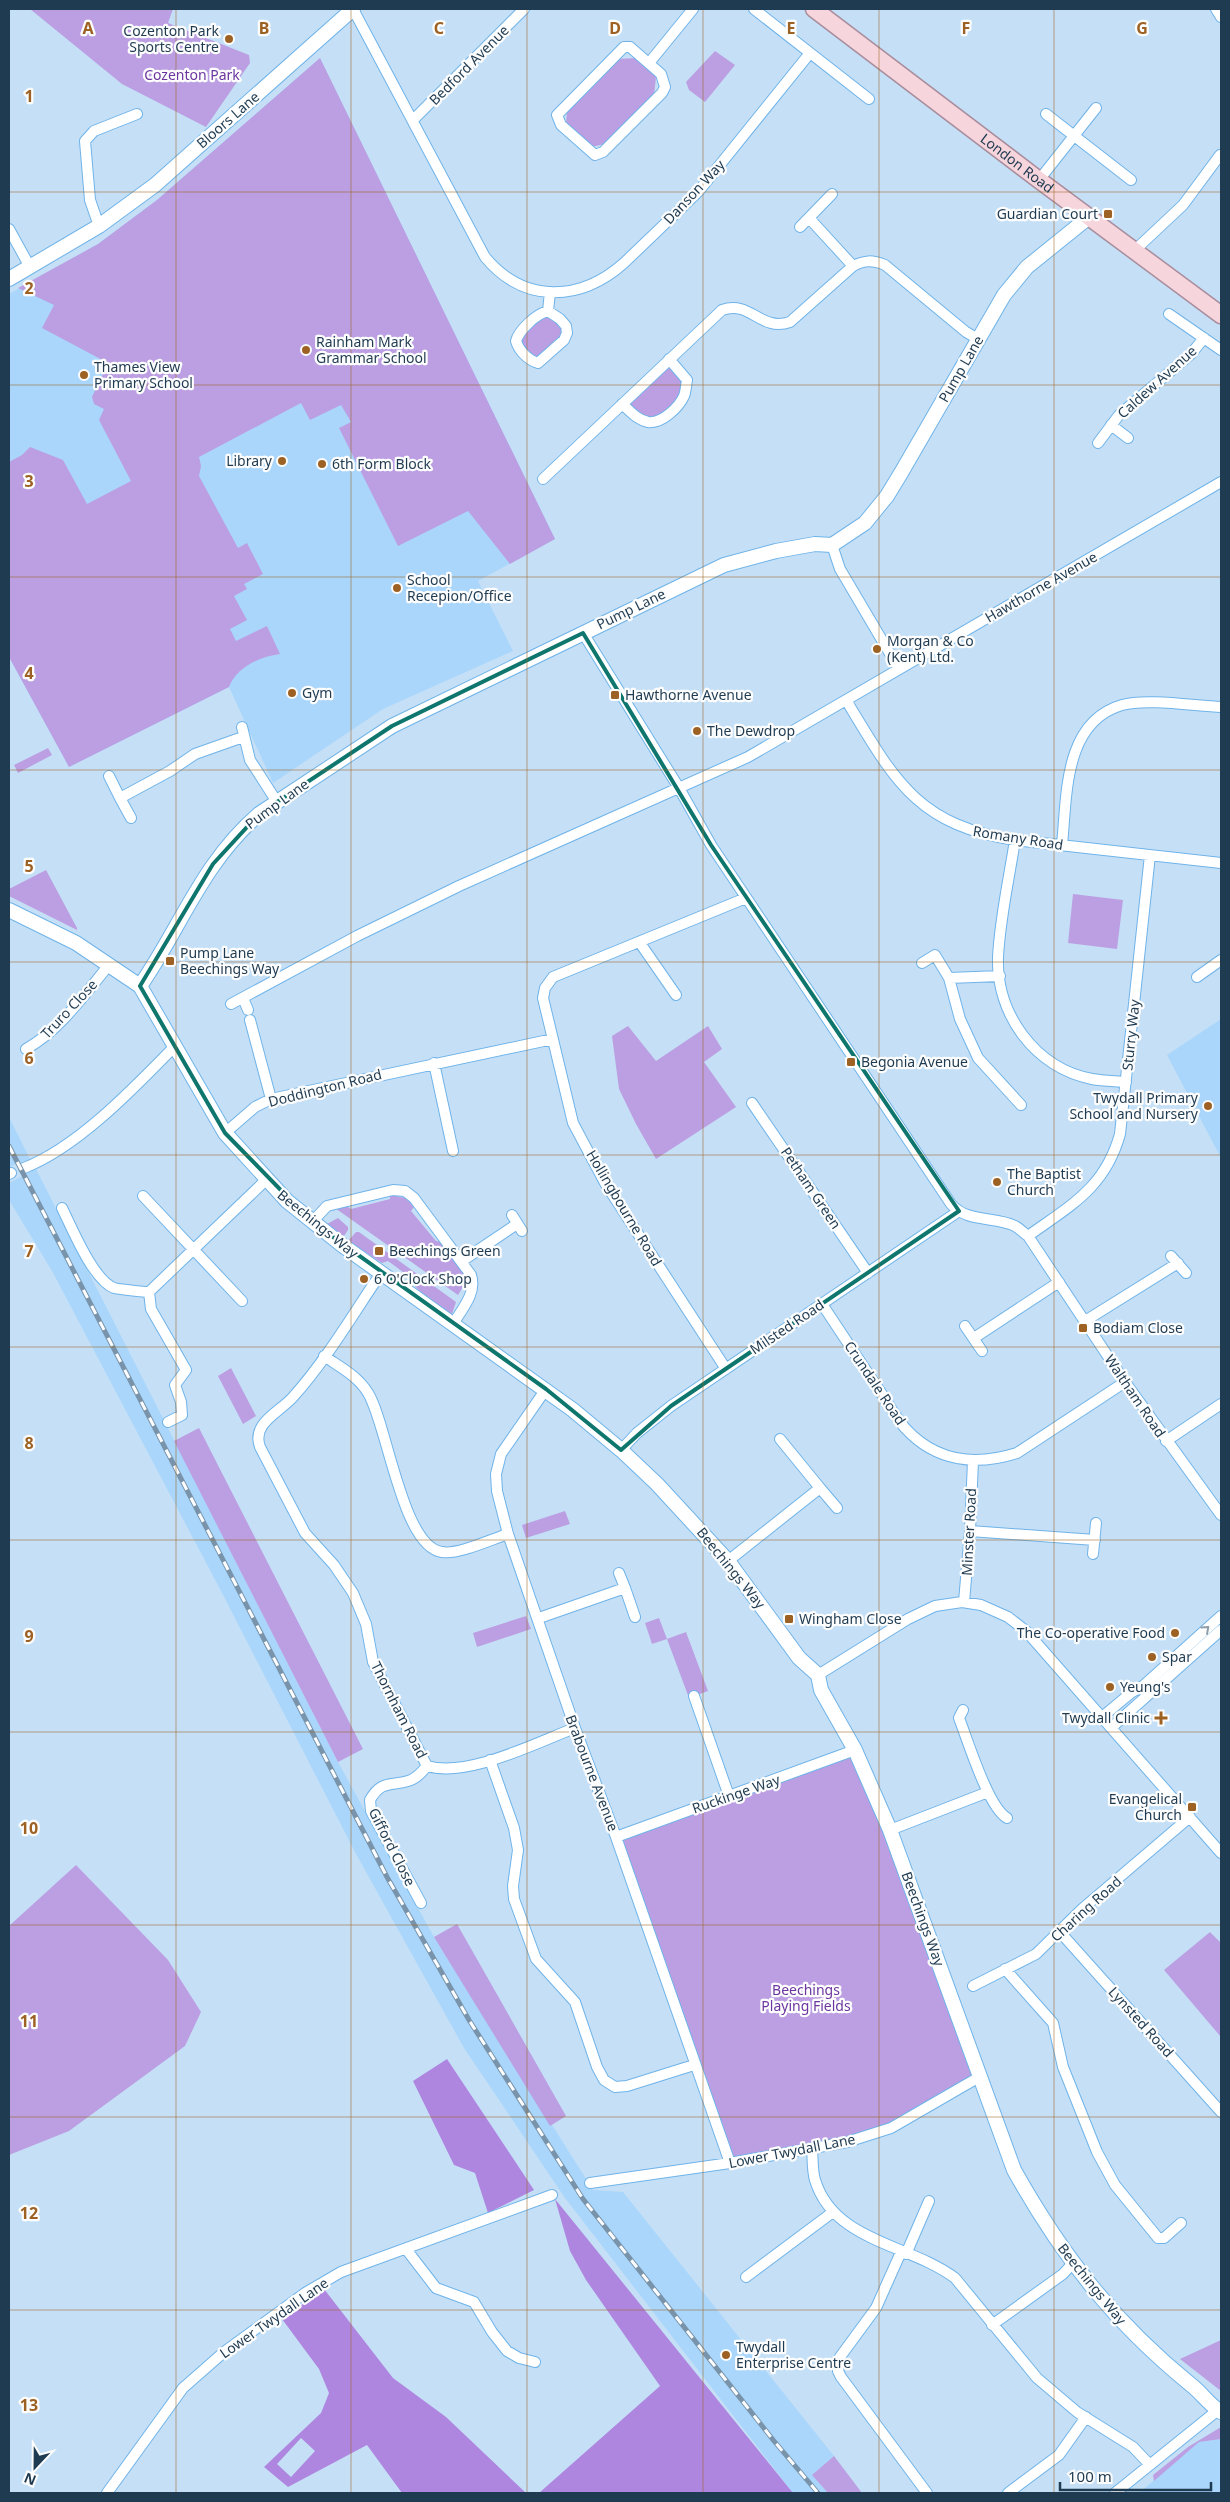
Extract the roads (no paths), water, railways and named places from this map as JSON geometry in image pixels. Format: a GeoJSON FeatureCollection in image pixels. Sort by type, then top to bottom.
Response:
{"type":"FeatureCollection","features":[{"type":"Feature","properties":{"kind":"main road","name":"London Road"},"geometry":{"type":"LineString","coordinates":[[814,9],[1089,218],[1221,315]]}},
{"type":"Feature","properties":{"kind":"street","name":"Danson Way"},"geometry":{"type":"LineString","coordinates":[[353,9],[490,262],[514,281],[550,292],[579,290],[601,281],[640,248],[698,192],[810,52]]}},
{"type":"Feature","properties":{"kind":"street","name":"Bloors Lane"},"geometry":{"type":"LineString","coordinates":[[9,279],[99,226],[155,185],[353,9]]}},
{"type":"Feature","properties":{"kind":"street","name":"Bedford Avenue"},"geometry":{"type":"LineString","coordinates":[[413,120],[524,9]]}},
{"type":"Feature","properties":{"kind":"street"},"geometry":{"type":"LineString","coordinates":[[649,63],[693,9]]}},
{"type":"Feature","properties":{"kind":"street"},"geometry":{"type":"LineString","coordinates":[[754,9],[869,99]]}},
{"type":"Feature","properties":{"kind":"street"},"geometry":{"type":"LineString","coordinates":[[1216,9],[1221,17]]}},
{"type":"Feature","properties":{"kind":"street"},"geometry":{"type":"LineString","coordinates":[[624,47],[630,47],[649,63],[664,79],[664,90],[600,155],[590,152],[558,121],[557,115],[562,109],[624,47]]}},
{"type":"Feature","properties":{"kind":"street"},"geometry":{"type":"LineString","coordinates":[[1039,180],[1096,108]]}},
{"type":"Feature","properties":{"kind":"street"},"geometry":{"type":"LineString","coordinates":[[99,226],[90,200],[85,141],[94,131],[137,114]]}},
{"type":"Feature","properties":{"kind":"street"},"geometry":{"type":"LineString","coordinates":[[1046,114],[1131,180]]}},
{"type":"Feature","properties":{"kind":"street"},"geometry":{"type":"LineString","coordinates":[[1134,251],[1183,205],[1220,155]]}},
{"type":"Feature","properties":{"kind":"street"},"geometry":{"type":"LineString","coordinates":[[800,228],[832,194]]}},
{"type":"Feature","properties":{"kind":"street"},"geometry":{"type":"LineString","coordinates":[[809,218],[853,266]]}},
{"type":"Feature","properties":{"kind":"street","name":"Pump Lane"},"geometry":{"type":"LineString","coordinates":[[140,986],[194,893],[224,848],[240,831],[277,802],[392,726],[582,632],[733,561],[806,545],[832,545],[865,523],[887,496],[1004,295],[1027,267],[1089,218]]}},
{"type":"Feature","properties":{"kind":"street"},"geometry":{"type":"LineString","coordinates":[[9,229],[30,267]]}},
{"type":"Feature","properties":{"kind":"street"},"geometry":{"type":"LineString","coordinates":[[543,479],[722,310],[730,307],[746,310],[768,324],[780,326],[790,322],[853,266],[872,260],[885,265],[966,332],[978,339]]}},
{"type":"Feature","properties":{"kind":"street"},"geometry":{"type":"LineString","coordinates":[[548,311],[550,292]]}},
{"type":"Feature","properties":{"kind":"street"},"geometry":{"type":"LineString","coordinates":[[548,311],[554,314],[566,326],[567,333],[564,340],[538,363],[529,358],[518,347],[516,341],[524,329],[541,313],[548,311]]}},
{"type":"Feature","properties":{"kind":"street","name":"Caldew Avenue"},"geometry":{"type":"LineString","coordinates":[[1169,314],[1221,350]]}},
{"type":"Feature","properties":{"kind":"street","name":"Caldew Avenue"},"geometry":{"type":"LineString","coordinates":[[1098,443],[1124,410],[1191,354],[1204,338]]}},
{"type":"Feature","properties":{"kind":"street"},"geometry":{"type":"LineString","coordinates":[[622,404],[636,417],[648,422],[659,422],[676,407],[685,395],[686,380],[669,359]]}},
{"type":"Feature","properties":{"kind":"street","name":"Caldew Avenue"},"geometry":{"type":"LineString","coordinates":[[1111,425],[1128,438]]}},
{"type":"Feature","properties":{"kind":"street","name":"Hawthorne Avenue"},"geometry":{"type":"LineString","coordinates":[[232,1004],[349,940],[459,886],[754,754],[1221,482]]}},
{"type":"Feature","properties":{"kind":"street"},"geometry":{"type":"LineString","coordinates":[[832,545],[840,569],[899,669]]}},
{"type":"Feature","properties":{"kind":"street"},"geometry":{"type":"LineString","coordinates":[[582,632],[679,788],[711,845],[951,1204],[959,1211]]}},
{"type":"Feature","properties":{"kind":"street","name":"Romany Road"},"geometry":{"type":"LineString","coordinates":[[846,700],[893,776],[919,802],[942,819],[963,828],[1015,840],[1221,863]]}},
{"type":"Feature","properties":{"kind":"street"},"geometry":{"type":"LineString","coordinates":[[1062,845],[1070,767],[1078,743],[1095,720],[1122,705],[1139,703],[1221,707]]}},
{"type":"Feature","properties":{"kind":"street"},"geometry":{"type":"LineString","coordinates":[[120,798],[170,771],[195,754],[243,732],[250,760],[277,802]]}},
{"type":"Feature","properties":{"kind":"street"},"geometry":{"type":"LineString","coordinates":[[109,776],[132,818]]}},
{"type":"Feature","properties":{"kind":"street"},"geometry":{"type":"LineString","coordinates":[[1015,840],[998,957],[1005,1005],[1018,1031],[1036,1051],[1072,1073],[1092,1079],[1126,1082]]}},
{"type":"Feature","properties":{"kind":"street","name":"Sturry Way"},"geometry":{"type":"LineString","coordinates":[[1028,1236],[1084,1196],[1105,1172],[1114,1156],[1120,1134],[1150,855]]}},
{"type":"Feature","properties":{"kind":"street","name":"Hollingbourne Road"},"geometry":{"type":"LineString","coordinates":[[726,1369],[605,1184],[574,1123],[543,998],[549,981],[746,898]]}},
{"type":"Feature","properties":{"kind":"street","name":"Beechings Way"},"geometry":{"type":"LineString","coordinates":[[9,910],[76,943],[140,986],[225,1133],[266,1180],[312,1222],[546,1389],[621,1450],[700,1528],[728,1561],[799,1658],[818,1675],[821,1690],[855,1750],[890,1830],[1014,2170],[1035,2207],[1073,2263],[1105,2304],[1134,2335],[1220,2411]]}},
{"type":"Feature","properties":{"kind":"street"},"geometry":{"type":"LineString","coordinates":[[640,943],[676,995]]}},
{"type":"Feature","properties":{"kind":"street"},"geometry":{"type":"LineString","coordinates":[[922,963],[935,955],[949,978],[960,1019],[978,1058],[1021,1105]]}},
{"type":"Feature","properties":{"kind":"street"},"geometry":{"type":"LineString","coordinates":[[1197,977],[1221,960]]}},
{"type":"Feature","properties":{"kind":"street","name":"Truro Close"},"geometry":{"type":"LineString","coordinates":[[26,1050],[41,1041],[59,1023],[109,965]]}},
{"type":"Feature","properties":{"kind":"street"},"geometry":{"type":"LineString","coordinates":[[949,978],[1000,976]]}},
{"type":"Feature","properties":{"kind":"street"},"geometry":{"type":"LineString","coordinates":[[243,998],[270,1099]]}},
{"type":"Feature","properties":{"kind":"street","name":"Doddington Road"},"geometry":{"type":"LineString","coordinates":[[225,1133],[243,1116],[270,1099],[553,1039]]}},
{"type":"Feature","properties":{"kind":"street"},"geometry":{"type":"LineString","coordinates":[[24,1168],[46,1158],[109,1111],[175,1046]]}},
{"type":"Feature","properties":{"kind":"street"},"geometry":{"type":"LineString","coordinates":[[434,1063],[453,1151]]}},
{"type":"Feature","properties":{"kind":"street","name":"Petham Green"},"geometry":{"type":"LineString","coordinates":[[752,1103],[868,1273]]}},
{"type":"Feature","properties":{"kind":"street"},"geometry":{"type":"LineString","coordinates":[[62,1208],[89,1262],[105,1281],[117,1289],[149,1292],[266,1180]]}},
{"type":"Feature","properties":{"kind":"street"},"geometry":{"type":"LineString","coordinates":[[312,1222],[327,1206],[393,1190],[404,1191],[414,1198],[462,1261],[474,1283],[472,1293],[453,1324]]}},
{"type":"Feature","properties":{"kind":"street"},"geometry":{"type":"LineString","coordinates":[[143,1196],[242,1301]]}},
{"type":"Feature","properties":{"kind":"street","name":"Waltham Road"},"geometry":{"type":"LineString","coordinates":[[959,1211],[1016,1227],[1028,1236],[1125,1382],[1221,1515]]}},
{"type":"Feature","properties":{"kind":"street","name":"Milsted Road"},"geometry":{"type":"LineString","coordinates":[[621,1450],[655,1418],[959,1211]]}},
{"type":"Feature","properties":{"kind":"street"},"geometry":{"type":"LineString","coordinates":[[462,1261],[517,1223]]}},
{"type":"Feature","properties":{"kind":"street"},"geometry":{"type":"LineString","coordinates":[[1085,1322],[1174,1260],[1186,1273]]}},
{"type":"Feature","properties":{"kind":"street","name":"Thornham Road"},"geometry":{"type":"LineString","coordinates":[[381,1273],[324,1356],[286,1404],[262,1423],[258,1441],[305,1533],[334,1565],[353,1593],[366,1624],[373,1662],[427,1766],[439,1770],[456,1770],[490,1760],[575,1728]]}},
{"type":"Feature","properties":{"kind":"street"},"geometry":{"type":"LineString","coordinates":[[974,1338],[1059,1282]]}},
{"type":"Feature","properties":{"kind":"street"},"geometry":{"type":"LineString","coordinates":[[149,1292],[151,1309],[186,1370],[175,1385],[182,1415],[168,1422]]}},
{"type":"Feature","properties":{"kind":"street","name":"Crundale Road"},"geometry":{"type":"LineString","coordinates":[[822,1304],[905,1428],[925,1445],[949,1457],[973,1462],[998,1459],[1017,1453],[1125,1382]]}},
{"type":"Feature","properties":{"kind":"street"},"geometry":{"type":"LineString","coordinates":[[965,1326],[982,1351]]}},
{"type":"Feature","properties":{"kind":"street"},"geometry":{"type":"LineString","coordinates":[[324,1356],[357,1379],[368,1392],[379,1415],[398,1489],[421,1535],[432,1547],[441,1552],[454,1551],[508,1534]]}},
{"type":"Feature","properties":{"kind":"street","name":"Brabourne Avenue"},"geometry":{"type":"LineString","coordinates":[[546,1389],[501,1454],[496,1474],[497,1491],[508,1534],[539,1618],[575,1728],[616,1837],[730,2163]]}},
{"type":"Feature","properties":{"kind":"street"},"geometry":{"type":"LineString","coordinates":[[1166,1441],[1221,1404]]}},
{"type":"Feature","properties":{"kind":"street"},"geometry":{"type":"LineString","coordinates":[[780,1439],[837,1508]]}},
{"type":"Feature","properties":{"kind":"street","name":"Minster Road"},"geometry":{"type":"LineString","coordinates":[[964,1602],[973,1462]]}},
{"type":"Feature","properties":{"kind":"street"},"geometry":{"type":"LineString","coordinates":[[728,1561],[820,1488]]}},
{"type":"Feature","properties":{"kind":"street"},"geometry":{"type":"LineString","coordinates":[[1094,1554],[1096,1523]]}},
{"type":"Feature","properties":{"kind":"street"},"geometry":{"type":"LineString","coordinates":[[970,1531],[1095,1540]]}},
{"type":"Feature","properties":{"kind":"street"},"geometry":{"type":"LineString","coordinates":[[619,1573],[635,1617]]}},
{"type":"Feature","properties":{"kind":"street"},"geometry":{"type":"LineString","coordinates":[[539,1618],[625,1588]]}},
{"type":"Feature","properties":{"kind":"street"},"geometry":{"type":"LineString","coordinates":[[818,1675],[923,1610],[935,1606],[964,1602],[990,1608],[1018,1624],[1112,1727],[1221,1853]]}},
{"type":"Feature","properties":{"kind":"street"},"geometry":{"type":"LineString","coordinates":[[1102,1717],[1132,1692],[1143,1686],[1221,1616]]}},
{"type":"Feature","properties":{"kind":"street"},"geometry":{"type":"LineString","coordinates":[[1112,1727],[1221,1630]]}},
{"type":"Feature","properties":{"kind":"street"},"geometry":{"type":"LineString","coordinates":[[694,1696],[729,1796]]}},
{"type":"Feature","properties":{"kind":"street"},"geometry":{"type":"LineString","coordinates":[[964,1710],[959,1718],[988,1792],[1000,1814],[1007,1818]]}},
{"type":"Feature","properties":{"kind":"street","name":"Ruckinge Way"},"geometry":{"type":"LineString","coordinates":[[616,1837],[855,1750]]}},
{"type":"Feature","properties":{"kind":"street"},"geometry":{"type":"LineString","coordinates":[[490,1760],[514,1828],[516,1842],[514,1899],[536,1959],[575,2002],[597,2067],[604,2080],[615,2086],[627,2086],[694,2064]]}},
{"type":"Feature","properties":{"kind":"street","name":"Gifford Close"},"geometry":{"type":"LineString","coordinates":[[421,1903],[371,1811],[370,1800],[378,1790],[391,1782],[412,1780],[427,1766]]}},
{"type":"Feature","properties":{"kind":"street"},"geometry":{"type":"LineString","coordinates":[[890,1830],[988,1792]]}},
{"type":"Feature","properties":{"kind":"street","name":"Charing Road"},"geometry":{"type":"LineString","coordinates":[[973,1986],[1036,1954],[1082,1909],[1190,1817]]}},
{"type":"Feature","properties":{"kind":"street","name":"Lynsted Road"},"geometry":{"type":"LineString","coordinates":[[1060,1932],[1221,2112]]}},
{"type":"Feature","properties":{"kind":"street"},"geometry":{"type":"LineString","coordinates":[[1005,1969],[1053,2024],[1063,2067],[1076,2103],[1097,2152],[1115,2185],[1158,2238],[1164,2238],[1181,2223]]}},
{"type":"Feature","properties":{"kind":"street","name":"Lower Twydall Lane"},"geometry":{"type":"LineString","coordinates":[[590,2183],[730,2163],[847,2142],[891,2128],[981,2076]]}},
{"type":"Feature","properties":{"kind":"street"},"geometry":{"type":"LineString","coordinates":[[812,2149],[815,2179],[825,2201],[833,2212],[865,2234],[955,2278],[967,2290],[992,2325],[1036,2378],[1086,2417],[1132,2446],[1150,2465]]}},
{"type":"Feature","properties":{"kind":"street","name":"Lower Twydall Lane"},"geometry":{"type":"LineString","coordinates":[[107,2493],[175,2397],[217,2358],[304,2294],[341,2272],[552,2195]]}},
{"type":"Feature","properties":{"kind":"street"},"geometry":{"type":"LineString","coordinates":[[927,2493],[840,2377],[838,2371],[840,2357],[872,2315],[929,2201]]}},
{"type":"Feature","properties":{"kind":"street"},"geometry":{"type":"LineString","coordinates":[[746,2277],[833,2212]]}},
{"type":"Feature","properties":{"kind":"street"},"geometry":{"type":"LineString","coordinates":[[406,2248],[436,2288],[474,2302],[492,2332],[507,2350],[520,2358],[535,2362]]}},
{"type":"Feature","properties":{"kind":"street"},"geometry":{"type":"LineString","coordinates":[[992,2325],[1063,2274],[1073,2263]]}},
{"type":"Feature","properties":{"kind":"street"},"geometry":{"type":"LineString","coordinates":[[1115,2493],[1220,2411]]}},
{"type":"Feature","properties":{"kind":"street"},"geometry":{"type":"LineString","coordinates":[[1008,2493],[1058,2455],[1086,2417]]}},
{"type":"Feature","properties":{"kind":"railway"},"geometry":{"type":"LineString","coordinates":[[9,1146],[387,1877],[469,2020],[583,2199],[774,2441],[818,2493]]}},
{"type":"Feature","properties":{"kind":"place","name":"Cozenton Park Sports Centre"},"geometry":{"type":"Point","coordinates":[229,39]}},
{"type":"Feature","properties":{"kind":"place","name":"Guardian Court"},"geometry":{"type":"Point","coordinates":[1108,214]}},
{"type":"Feature","properties":{"kind":"place","name":"Rainham Mark Grammar School"},"geometry":{"type":"Point","coordinates":[306,350]}},
{"type":"Feature","properties":{"kind":"place","name":"Thames View Primary School"},"geometry":{"type":"Point","coordinates":[84,375]}},
{"type":"Feature","properties":{"kind":"place","name":"Library"},"geometry":{"type":"Point","coordinates":[282,461]}},
{"type":"Feature","properties":{"kind":"place","name":"6th Form Block"},"geometry":{"type":"Point","coordinates":[322,464]}},
{"type":"Feature","properties":{"kind":"place","name":"School Recepion/Office"},"geometry":{"type":"Point","coordinates":[397,588]}},
{"type":"Feature","properties":{"kind":"place","name":"Morgan & Co (Kent) Ltd."},"geometry":{"type":"Point","coordinates":[877,649]}},
{"type":"Feature","properties":{"kind":"place","name":"Gym"},"geometry":{"type":"Point","coordinates":[292,693]}},
{"type":"Feature","properties":{"kind":"place","name":"Hawthorne Avenue"},"geometry":{"type":"Point","coordinates":[615,695]}},
{"type":"Feature","properties":{"kind":"place","name":"The Dewdrop"},"geometry":{"type":"Point","coordinates":[697,731]}},
{"type":"Feature","properties":{"kind":"place","name":"Pump Lane Beechings Way"},"geometry":{"type":"Point","coordinates":[170,961]}},
{"type":"Feature","properties":{"kind":"place","name":"Begonia Avenue"},"geometry":{"type":"Point","coordinates":[851,1062]}},
{"type":"Feature","properties":{"kind":"place","name":"Twydall Primary School and Nursery"},"geometry":{"type":"Point","coordinates":[1208,1106]}},
{"type":"Feature","properties":{"kind":"place","name":"The Baptist Church"},"geometry":{"type":"Point","coordinates":[997,1182]}},
{"type":"Feature","properties":{"kind":"place","name":"Beechings Green"},"geometry":{"type":"Point","coordinates":[379,1251]}},
{"type":"Feature","properties":{"kind":"place","name":"6 O'Clock Shop"},"geometry":{"type":"Point","coordinates":[364,1279]}},
{"type":"Feature","properties":{"kind":"place","name":"Bodiam Close"},"geometry":{"type":"Point","coordinates":[1083,1328]}},
{"type":"Feature","properties":{"kind":"place","name":"Wingham Close"},"geometry":{"type":"Point","coordinates":[789,1619]}},
{"type":"Feature","properties":{"kind":"place","name":"The Co-operative Food"},"geometry":{"type":"Point","coordinates":[1175,1633]}},
{"type":"Feature","properties":{"kind":"place","name":"Spar"},"geometry":{"type":"Point","coordinates":[1152,1657]}},
{"type":"Feature","properties":{"kind":"place","name":"Yeung's"},"geometry":{"type":"Point","coordinates":[1110,1687]}},
{"type":"Feature","properties":{"kind":"place","name":"Twydall Clinic"},"geometry":{"type":"Point","coordinates":[1161,1718]}},
{"type":"Feature","properties":{"kind":"place","name":"Evangelical Church"},"geometry":{"type":"Point","coordinates":[1192,1807]}},
{"type":"Feature","properties":{"kind":"place","name":"Twydall Enterprise Centre"},"geometry":{"type":"Point","coordinates":[726,2355]}},
{"type":"Feature","properties":{"kind":"park label","name":"Cozenton Park"},"geometry":{"type":"Point","coordinates":[192,75]}},
{"type":"Feature","properties":{"kind":"park label","name":"Beechings Playing Fields"},"geometry":{"type":"Point","coordinates":[806,1998]}}]}
